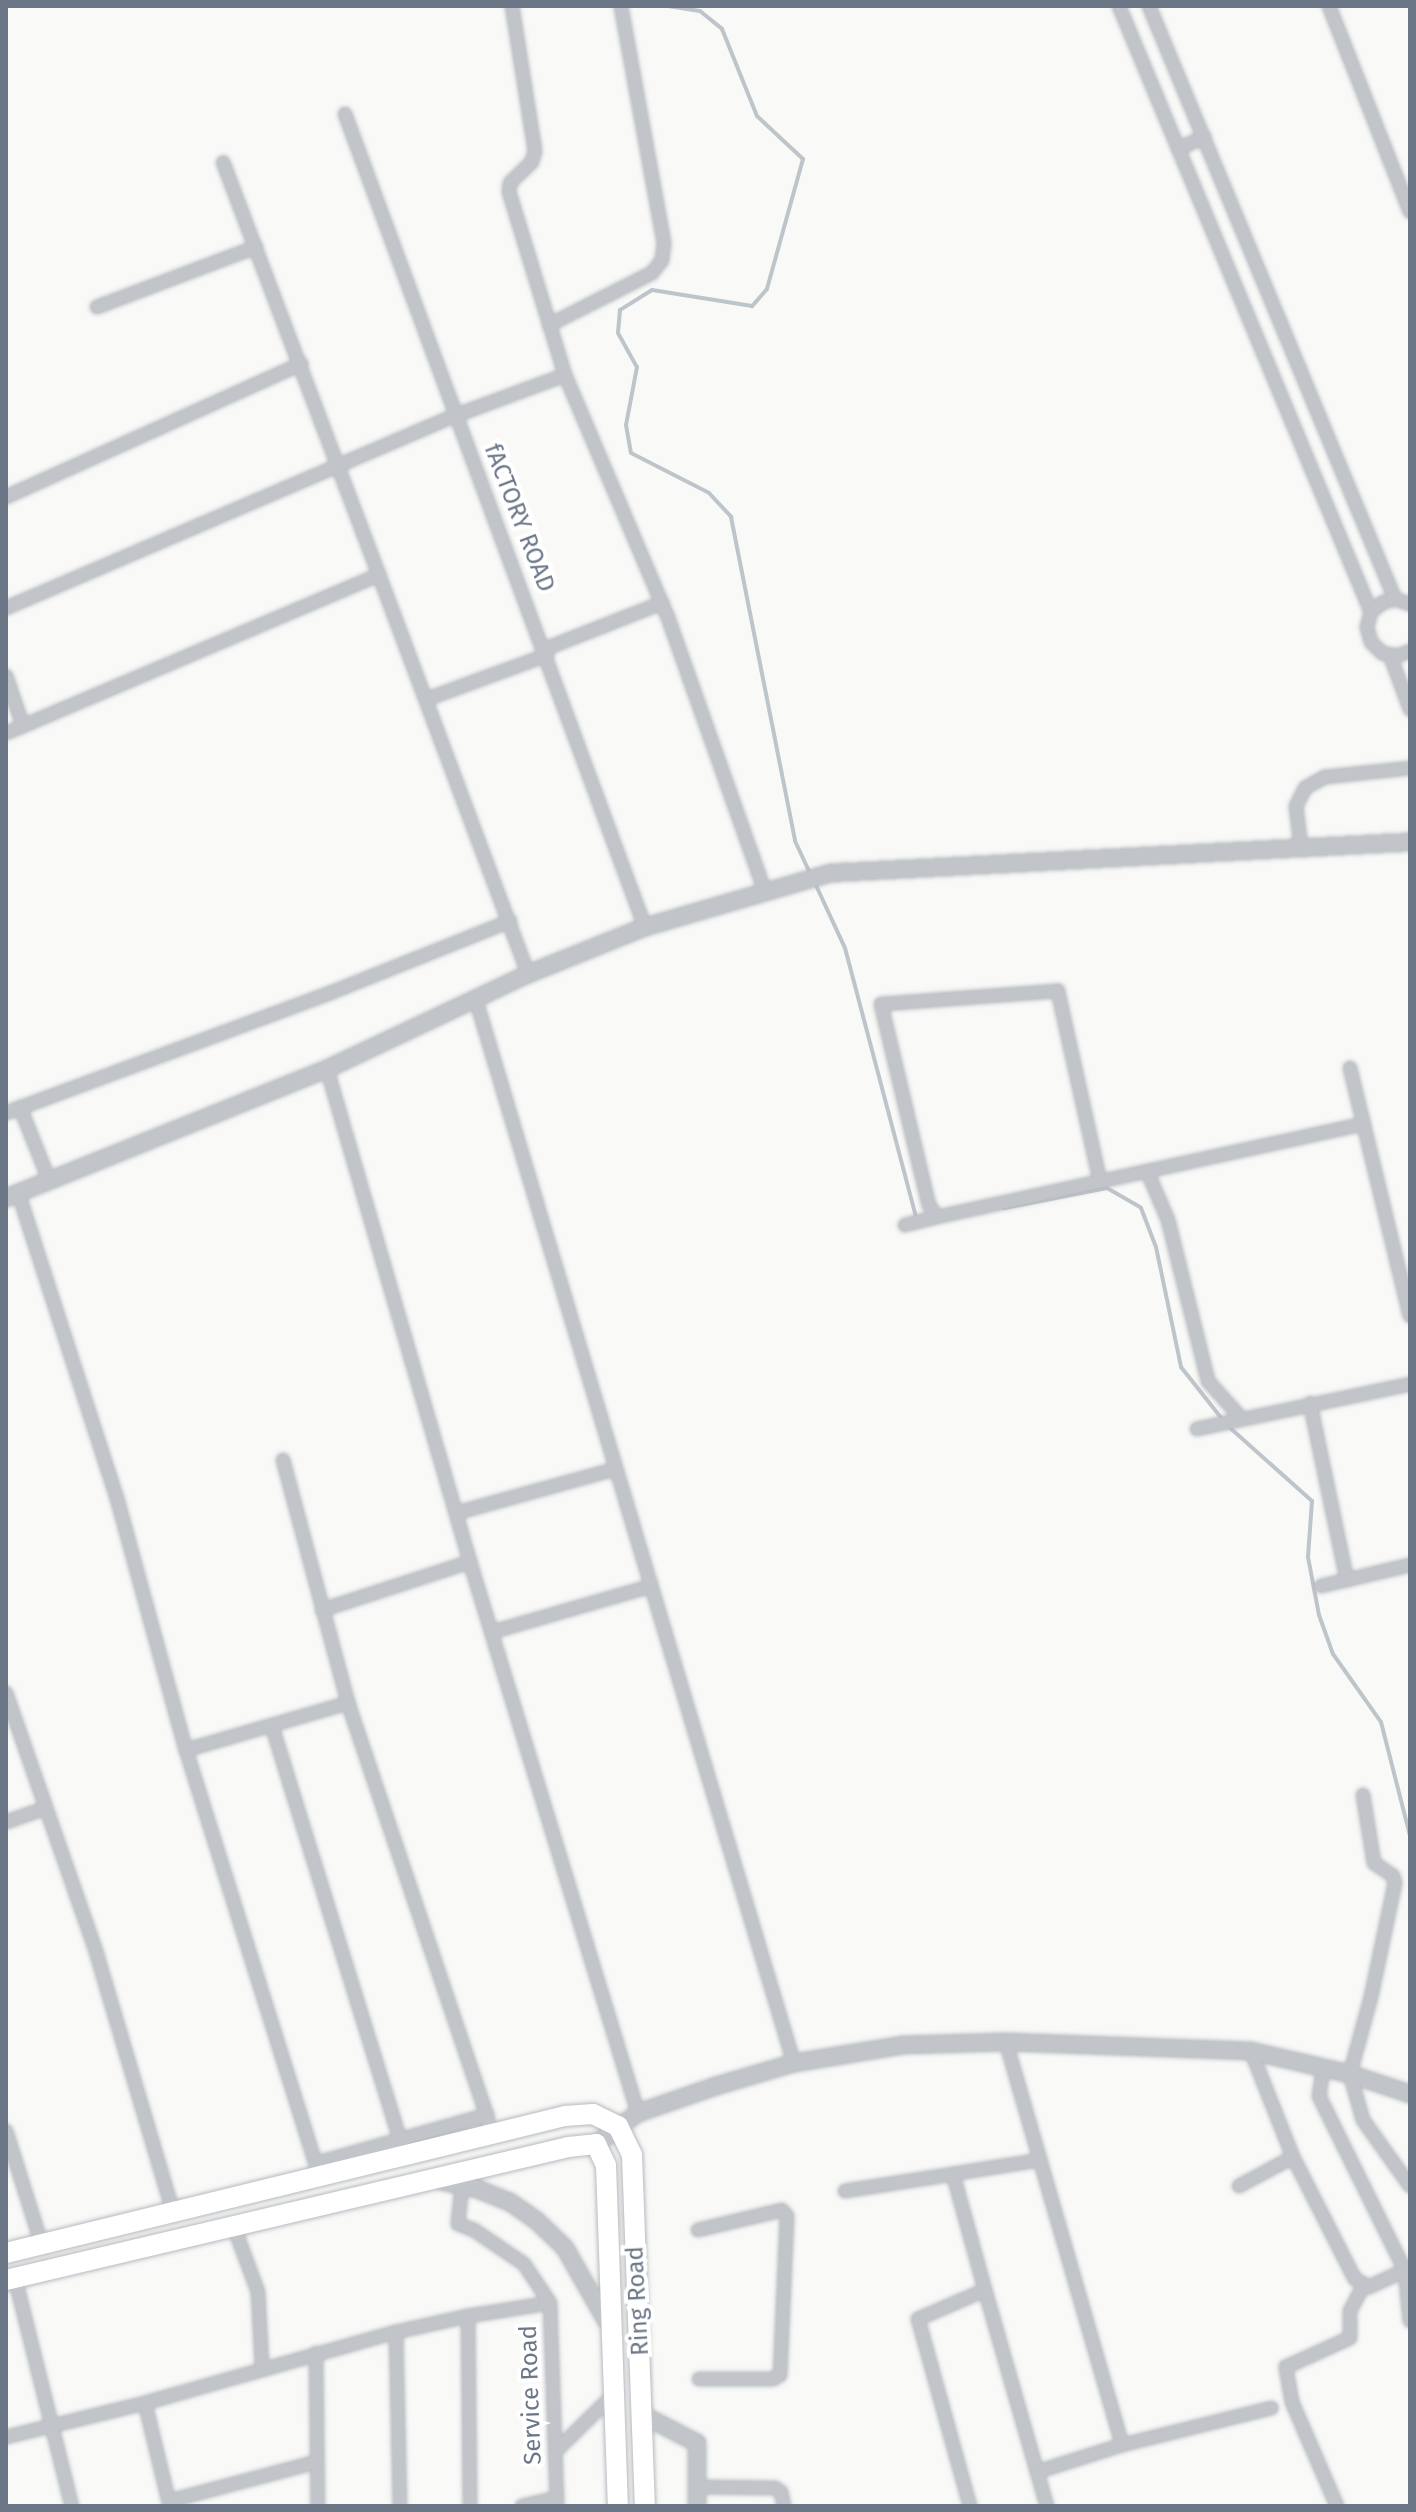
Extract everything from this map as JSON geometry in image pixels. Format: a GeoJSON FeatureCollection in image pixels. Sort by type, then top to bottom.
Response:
{"type":"FeatureCollection","features":[{"type":"Feature","properties":{"kind":"main road"},"geometry":{"type":"LineString","coordinates":[[6,2253],[173,2212],[488,2125],[593,2114],[618,2126]]}},
{"type":"Feature","properties":{"kind":"main road","name":"Ring Road"},"geometry":{"type":"LineString","coordinates":[[618,2126],[632,2155],[645,2506]]}},
{"type":"Feature","properties":{"kind":"main road"},"geometry":{"type":"LineString","coordinates":[[11,2279],[568,2147],[596,2144]]}},
{"type":"Feature","properties":{"kind":"main road","name":"Ring Road"},"geometry":{"type":"LineString","coordinates":[[596,2144],[606,2165],[618,2506]]}},
{"type":"Feature","properties":{"kind":"street"},"geometry":{"type":"LineString","coordinates":[[512,6],[535,151],[532,162],[510,183],[509,192],[565,375],[662,603],[765,891]]}},
{"type":"Feature","properties":{"kind":"street"},"geometry":{"type":"LineString","coordinates":[[549,325],[652,273],[662,260],[664,243],[621,6]]}},
{"type":"Feature","properties":{"kind":"street"},"geometry":{"type":"LineString","coordinates":[[1119,6],[1371,612]]}},
{"type":"Feature","properties":{"kind":"street"},"geometry":{"type":"LineString","coordinates":[[1149,6],[1395,599]]}},
{"type":"Feature","properties":{"kind":"street"},"geometry":{"type":"LineString","coordinates":[[1329,6],[1410,212]]}},
{"type":"Feature","properties":{"kind":"street","name":"fACTORY ROAD"},"geometry":{"type":"LineString","coordinates":[[347,120],[645,927]]}},
{"type":"Feature","properties":{"kind":"street"},"geometry":{"type":"LineString","coordinates":[[1178,149],[1204,137]]}},
{"type":"Feature","properties":{"kind":"street"},"geometry":{"type":"LineString","coordinates":[[223,163],[528,974]]}},
{"type":"Feature","properties":{"kind":"street"},"geometry":{"type":"LineString","coordinates":[[97,307],[256,247]]}},
{"type":"Feature","properties":{"kind":"street"},"geometry":{"type":"LineString","coordinates":[[6,497],[301,364]]}},
{"type":"Feature","properties":{"kind":"street"},"geometry":{"type":"LineString","coordinates":[[6,608],[457,415],[565,375]]}},
{"type":"Feature","properties":{"kind":"street"},"geometry":{"type":"LineString","coordinates":[[6,733],[379,575]]}},
{"type":"Feature","properties":{"kind":"street"},"geometry":{"type":"LineString","coordinates":[[1410,604],[1395,599],[1382,603],[1371,612],[1367,627],[1371,642],[1390,655],[1410,709]]}},
{"type":"Feature","properties":{"kind":"street"},"geometry":{"type":"LineString","coordinates":[[427,699],[662,603]]}},
{"type":"Feature","properties":{"kind":"street"},"geometry":{"type":"LineString","coordinates":[[1390,655],[1410,651]]}},
{"type":"Feature","properties":{"kind":"street"},"geometry":{"type":"LineString","coordinates":[[6,676],[23,726]]}},
{"type":"Feature","properties":{"kind":"street"},"geometry":{"type":"LineString","coordinates":[[1301,848],[1296,806],[1305,788],[1325,777],[1410,768]]}},
{"type":"Feature","properties":{"kind":"street"},"geometry":{"type":"LineString","coordinates":[[283,1460],[348,1703],[488,2125],[400,2140],[318,2171],[186,1750],[118,1502],[12,1195],[327,1069],[528,974],[645,927],[831,873],[1410,842]]}},
{"type":"Feature","properties":{"kind":"street"},"geometry":{"type":"LineString","coordinates":[[6,1113],[316,998],[510,921]]}},
{"type":"Feature","properties":{"kind":"street"},"geometry":{"type":"LineString","coordinates":[[931,1218],[881,1004],[1058,991],[1100,1181]]}},
{"type":"Feature","properties":{"kind":"street"},"geometry":{"type":"LineString","coordinates":[[476,1000],[794,2063]]}},
{"type":"Feature","properties":{"kind":"street"},"geometry":{"type":"LineString","coordinates":[[1350,1068],[1410,1316]]}},
{"type":"Feature","properties":{"kind":"street"},"geometry":{"type":"LineString","coordinates":[[327,1069],[470,1562],[638,2113]]}},
{"type":"Feature","properties":{"kind":"street"},"geometry":{"type":"LineString","coordinates":[[20,1107],[49,1180]]}},
{"type":"Feature","properties":{"kind":"street"},"geometry":{"type":"LineString","coordinates":[[908,1224],[1364,1124]]}},
{"type":"Feature","properties":{"kind":"street"},"geometry":{"type":"LineString","coordinates":[[1147,1171],[1168,1220],[1208,1381],[1238,1420]]}},
{"type":"Feature","properties":{"kind":"street"},"geometry":{"type":"LineString","coordinates":[[1197,1429],[1410,1384]]}},
{"type":"Feature","properties":{"kind":"street"},"geometry":{"type":"LineString","coordinates":[[1310,1403],[1347,1580]]}},
{"type":"Feature","properties":{"kind":"street"},"geometry":{"type":"LineString","coordinates":[[456,1513],[616,1469]]}},
{"type":"Feature","properties":{"kind":"street"},"geometry":{"type":"LineString","coordinates":[[322,1610],[470,1562]]}},
{"type":"Feature","properties":{"kind":"street"},"geometry":{"type":"LineString","coordinates":[[1321,1586],[1410,1565]]}},
{"type":"Feature","properties":{"kind":"street"},"geometry":{"type":"LineString","coordinates":[[492,1632],[651,1586]]}},
{"type":"Feature","properties":{"kind":"street"},"geometry":{"type":"LineString","coordinates":[[6,1693],[97,1955],[173,2212]]}},
{"type":"Feature","properties":{"kind":"street"},"geometry":{"type":"LineString","coordinates":[[186,1750],[348,1703]]}},
{"type":"Feature","properties":{"kind":"street"},"geometry":{"type":"LineString","coordinates":[[272,1726],[400,2140]]}},
{"type":"Feature","properties":{"kind":"street"},"geometry":{"type":"LineString","coordinates":[[1363,1795],[1374,1863],[1393,1876],[1395,1883],[1371,1997],[1350,2074],[1363,2120],[1410,2186]]}},
{"type":"Feature","properties":{"kind":"street"},"geometry":{"type":"LineString","coordinates":[[6,1822],[46,1808]]}},
{"type":"Feature","properties":{"kind":"street"},"geometry":{"type":"LineString","coordinates":[[1006,2042],[1122,2445]]}},
{"type":"Feature","properties":{"kind":"street"},"geometry":{"type":"LineString","coordinates":[[596,2144],[638,2113],[794,2063],[903,2045],[1006,2042],[1251,2051],[1350,2074],[1410,2094]]}},
{"type":"Feature","properties":{"kind":"street"},"geometry":{"type":"LineString","coordinates":[[1251,2051],[1293,2157],[1338,2250],[1363,2287]]}},
{"type":"Feature","properties":{"kind":"street"},"geometry":{"type":"LineString","coordinates":[[1323,2069],[1319,2096],[1408,2270],[1410,2321]]}},
{"type":"Feature","properties":{"kind":"street"},"geometry":{"type":"LineString","coordinates":[[6,2131],[42,2245]]}},
{"type":"Feature","properties":{"kind":"street"},"geometry":{"type":"LineString","coordinates":[[1239,2186],[1293,2157]]}},
{"type":"Feature","properties":{"kind":"street"},"geometry":{"type":"LineString","coordinates":[[845,2191],[1040,2160]]}},
{"type":"Feature","properties":{"kind":"street"},"geometry":{"type":"LineString","coordinates":[[953,2174],[1047,2506]]}},
{"type":"Feature","properties":{"kind":"street"},"geometry":{"type":"LineString","coordinates":[[436,2180],[462,2185],[510,2202],[537,2221],[565,2248],[613,2334]]}},
{"type":"Feature","properties":{"kind":"street","name":"Service Road"},"geometry":{"type":"LineString","coordinates":[[462,2185],[458,2224],[474,2230],[524,2264],[550,2303],[556,2502]]}},
{"type":"Feature","properties":{"kind":"street"},"geometry":{"type":"LineString","coordinates":[[698,2230],[782,2210],[787,2216],[780,2375],[773,2379],[699,2379]]}},
{"type":"Feature","properties":{"kind":"street"},"geometry":{"type":"LineString","coordinates":[[234,2227],[258,2292],[263,2331],[262,2367]]}},
{"type":"Feature","properties":{"kind":"street"},"geometry":{"type":"LineString","coordinates":[[1337,2506],[1292,2402],[1286,2367],[1350,2338],[1350,2311],[1363,2287],[1408,2270]]}},
{"type":"Feature","properties":{"kind":"street"},"geometry":{"type":"LineString","coordinates":[[11,2279],[53,2425],[72,2506]]}},
{"type":"Feature","properties":{"kind":"street"},"geometry":{"type":"LineString","coordinates":[[970,2506],[918,2319],[985,2290]]}},
{"type":"Feature","properties":{"kind":"street"},"geometry":{"type":"LineString","coordinates":[[6,2437],[145,2403],[262,2367],[396,2332],[550,2303]]}},
{"type":"Feature","properties":{"kind":"street"},"geometry":{"type":"LineString","coordinates":[[468,2316],[470,2506]]}},
{"type":"Feature","properties":{"kind":"street"},"geometry":{"type":"LineString","coordinates":[[396,2332],[400,2506]]}},
{"type":"Feature","properties":{"kind":"street"},"geometry":{"type":"LineString","coordinates":[[316,2353],[318,2506]]}},
{"type":"Feature","properties":{"kind":"street"},"geometry":{"type":"LineString","coordinates":[[556,2451],[615,2393]]}},
{"type":"Feature","properties":{"kind":"street"},"geometry":{"type":"LineString","coordinates":[[145,2403],[170,2504],[317,2462]]}},
{"type":"Feature","properties":{"kind":"street"},"geometry":{"type":"LineString","coordinates":[[1037,2472],[1122,2445],[1271,2408]]}},
{"type":"Feature","properties":{"kind":"street"},"geometry":{"type":"LineString","coordinates":[[643,2415],[697,2443],[697,2506]]}},
{"type":"Feature","properties":{"kind":"street"},"geometry":{"type":"LineString","coordinates":[[697,2487],[775,2488],[781,2492],[784,2506]]}},
{"type":"Feature","properties":{"kind":"street"},"geometry":{"type":"LineString","coordinates":[[522,2506],[556,2502]]}},
{"type":"Feature","properties":{"kind":"waterway"},"geometry":{"type":"LineString","coordinates":[[668,6],[700,11],[722,29],[757,116],[803,159],[767,289],[752,306],[652,290],[620,310],[618,333],[637,367],[626,425],[631,453],[709,493],[731,517],[795,841],[810,873]]}},
{"type":"Feature","properties":{"kind":"waterway"},"geometry":{"type":"LineString","coordinates":[[814,881],[845,948],[917,1220]]}},
{"type":"Feature","properties":{"kind":"waterway"},"geometry":{"type":"LineString","coordinates":[[1004,1208],[1107,1188],[1141,1208],[1156,1247],[1181,1367],[1222,1419]]}},
{"type":"Feature","properties":{"kind":"waterway"},"geometry":{"type":"LineString","coordinates":[[1228,1426],[1312,1501],[1308,1557],[1319,1615],[1333,1654],[1381,1722],[1410,1836]]}}]}
